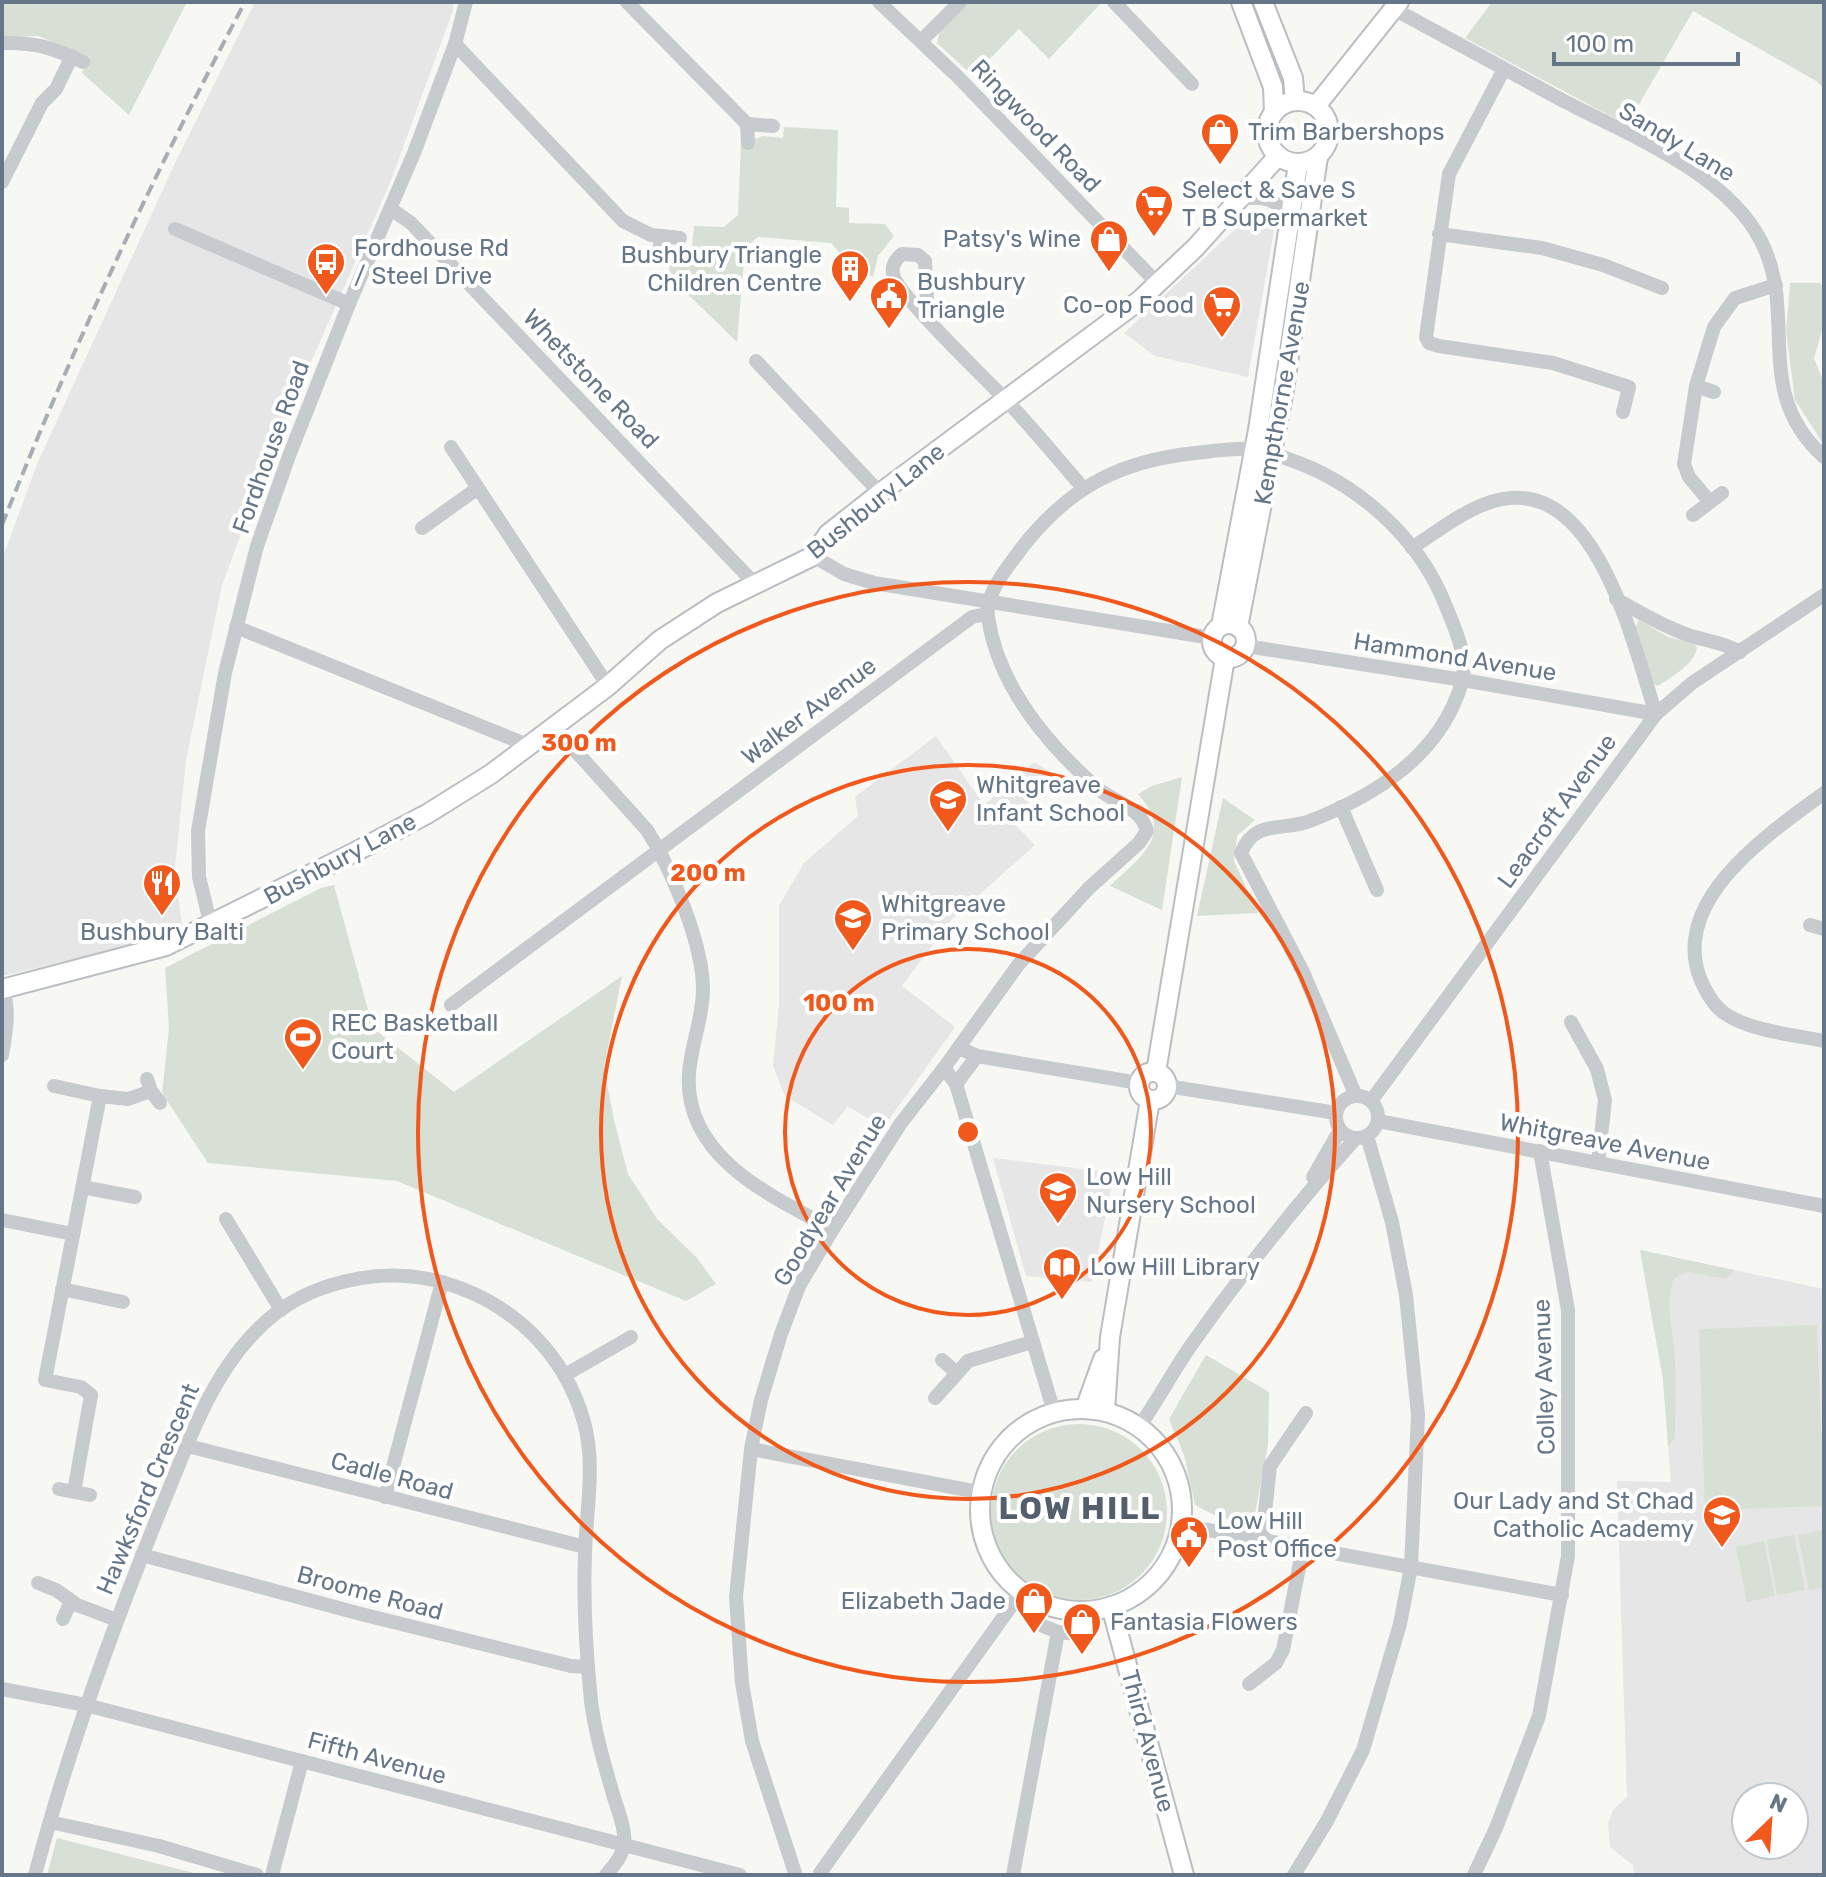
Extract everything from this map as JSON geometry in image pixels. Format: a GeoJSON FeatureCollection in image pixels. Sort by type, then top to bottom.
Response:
{"type":"FeatureCollection","features":[{"type":"Feature","properties":{"kind":"street","name":"Fordhouse Road"},"geometry":{"type":"LineString","coordinates":[[211,926],[199,877],[198,831],[225,673],[257,546],[349,304],[391,209],[455,44],[466,2]]}},
{"type":"Feature","properties":{"kind":"street"},"geometry":{"type":"LineString","coordinates":[[627,2],[747,124],[773,126]]}},
{"type":"Feature","properties":{"kind":"street","name":"Ringwood Road"},"geometry":{"type":"LineString","coordinates":[[879,2],[921,41],[1158,284]]}},
{"type":"Feature","properties":{"kind":"street"},"geometry":{"type":"LineString","coordinates":[[921,41],[960,2]]}},
{"type":"Feature","properties":{"kind":"street"},"geometry":{"type":"LineString","coordinates":[[1114,2],[1192,84]]}},
{"type":"Feature","properties":{"kind":"street"},"geometry":{"type":"LineString","coordinates":[[1241,2],[1273,87],[1274,112],[1267,133],[1271,148],[1278,156],[1298,164],[1318,157],[1326,148],[1330,131],[1326,117],[1316,106],[1295,101],[1284,104],[1274,112]]}},
{"type":"Feature","properties":{"kind":"street"},"geometry":{"type":"LineString","coordinates":[[1263,2],[1293,78],[1295,101]]}},
{"type":"Feature","properties":{"kind":"street"},"geometry":{"type":"LineString","coordinates":[[1316,106],[1397,6]]}},
{"type":"Feature","properties":{"kind":"street","name":"Sandy Lane"},"geometry":{"type":"LineString","coordinates":[[1397,6],[1504,69],[1680,163],[1734,202],[1767,253],[1776,285],[1778,362],[1785,395],[1801,430],[1824,457]]}},
{"type":"Feature","properties":{"kind":"street"},"geometry":{"type":"LineString","coordinates":[[2,43],[29,42],[77,59],[42,103],[2,182]]}},
{"type":"Feature","properties":{"kind":"street"},"geometry":{"type":"LineString","coordinates":[[455,44],[623,221],[651,235],[680,238]]}},
{"type":"Feature","properties":{"kind":"street"},"geometry":{"type":"LineString","coordinates":[[1504,69],[1449,174],[1426,333],[1429,343],[1553,363],[1629,387],[1623,412]]}},
{"type":"Feature","properties":{"kind":"street"},"geometry":{"type":"LineString","coordinates":[[747,124],[748,143]]}},
{"type":"Feature","properties":{"kind":"street","name":"Bushbury Lane"},"geometry":{"type":"LineString","coordinates":[[3,989],[166,946],[211,926],[427,814],[491,774],[608,686],[660,640],[717,603],[813,556],[828,534],[880,493],[1158,284],[1241,199],[1278,156]]}},
{"type":"Feature","properties":{"kind":"street","name":"Kempthorne Avenue"},"geometry":{"type":"LineString","coordinates":[[1224,630],[1302,277],[1318,157]]}},
{"type":"Feature","properties":{"kind":"street","name":"Kempthorne Avenue"},"geometry":{"type":"LineString","coordinates":[[1263,451],[1298,164]]}},
{"type":"Feature","properties":{"kind":"street"},"geometry":{"type":"LineString","coordinates":[[1241,199],[1266,197],[1276,201],[1291,215]]}},
{"type":"Feature","properties":{"kind":"street","name":"Whetstone Road"},"geometry":{"type":"LineString","coordinates":[[391,209],[411,223],[755,584]]}},
{"type":"Feature","properties":{"kind":"street"},"geometry":{"type":"LineString","coordinates":[[175,229],[349,304]]}},
{"type":"Feature","properties":{"kind":"street"},"geometry":{"type":"LineString","coordinates":[[1439,234],[1542,248],[1603,265],[1662,288]]}},
{"type":"Feature","properties":{"kind":"street"},"geometry":{"type":"LineString","coordinates":[[659,253],[661,236]]}},
{"type":"Feature","properties":{"kind":"street"},"geometry":{"type":"LineString","coordinates":[[1693,515],[1716,497],[1689,477],[1684,464],[1696,386],[1714,327],[1735,298],[1776,285]]}},
{"type":"Feature","properties":{"kind":"street"},"geometry":{"type":"LineString","coordinates":[[928,320],[1005,399],[1084,489]]}},
{"type":"Feature","properties":{"kind":"street"},"geometry":{"type":"LineString","coordinates":[[756,361],[880,493]]}},
{"type":"Feature","properties":{"kind":"street"},"geometry":{"type":"LineString","coordinates":[[1696,386],[1714,392]]}},
{"type":"Feature","properties":{"kind":"street"},"geometry":{"type":"LineString","coordinates":[[451,447],[608,686]]}},
{"type":"Feature","properties":{"kind":"street"},"geometry":{"type":"LineString","coordinates":[[988,609],[1004,574],[1040,525],[1084,489],[1126,466],[1153,459],[1263,451],[1311,467],[1335,479],[1377,509],[1412,548],[1440,591],[1462,657],[1463,680],[1439,728],[1419,755],[1394,779],[1371,794],[1306,822],[1261,830],[1250,836],[1241,853],[1303,972],[1356,1096]]}},
{"type":"Feature","properties":{"kind":"street"},"geometry":{"type":"LineString","coordinates":[[422,528],[478,488]]}},
{"type":"Feature","properties":{"kind":"street"},"geometry":{"type":"LineString","coordinates":[[1412,548],[1487,503],[1509,499],[1543,502],[1560,510],[1587,538],[1616,599],[1656,714]]}},
{"type":"Feature","properties":{"kind":"street"},"geometry":{"type":"LineString","coordinates":[[813,556],[844,574],[988,609],[1224,630],[1244,634],[1246,646],[1240,655],[1225,658],[1215,651],[1224,630]]}},
{"type":"Feature","properties":{"kind":"street","name":"Leacroft Avenue"},"geometry":{"type":"LineString","coordinates":[[1371,1101],[1656,714],[1692,683],[1824,595]]}},
{"type":"Feature","properties":{"kind":"street"},"geometry":{"type":"LineString","coordinates":[[1616,599],[1657,622],[1740,652]]}},
{"type":"Feature","properties":{"kind":"street","name":"Walker Avenue"},"geometry":{"type":"LineString","coordinates":[[451,1005],[972,617],[988,609]]}},
{"type":"Feature","properties":{"kind":"street","name":"Goodyear Avenue"},"geometry":{"type":"LineString","coordinates":[[794,1874],[752,1741],[742,1683],[736,1597],[751,1449],[761,1400],[781,1334],[799,1286],[901,1123],[1018,965],[1089,888],[1139,843],[1147,831],[1139,814],[1101,791],[1061,755],[1039,729],[1003,669],[988,609]]}},
{"type":"Feature","properties":{"kind":"street"},"geometry":{"type":"LineString","coordinates":[[236,627],[530,746]]}},
{"type":"Feature","properties":{"kind":"street","name":"Hammond Avenue"},"geometry":{"type":"LineString","coordinates":[[1246,646],[1656,714]]}},
{"type":"Feature","properties":{"kind":"street"},"geometry":{"type":"LineString","coordinates":[[1225,658],[1161,1079],[1161,1097],[1150,1100],[1141,1094],[1139,1083],[1145,1074],[1161,1079],[1336,1113]]}},
{"type":"Feature","properties":{"kind":"street"},"geometry":{"type":"LineString","coordinates":[[554,727],[629,809],[659,849],[688,921],[702,968],[701,1018],[689,1073],[691,1096],[705,1135],[737,1173],[833,1229]]}},
{"type":"Feature","properties":{"kind":"street"},"geometry":{"type":"LineString","coordinates":[[1824,793],[1783,823],[1723,880],[1699,917],[1693,946],[1695,964],[1705,990],[1722,1012],[1754,1026],[1824,1041]]}},
{"type":"Feature","properties":{"kind":"street"},"geometry":{"type":"LineString","coordinates":[[1341,807],[1377,890]]}},
{"type":"Feature","properties":{"kind":"street"},"geometry":{"type":"LineString","coordinates":[[2,1055],[8,1021],[8,1005],[3,989]]}},
{"type":"Feature","properties":{"kind":"street"},"geometry":{"type":"LineString","coordinates":[[1571,1022],[1597,1069],[1605,1100],[1598,1163]]}},
{"type":"Feature","properties":{"kind":"street"},"geometry":{"type":"LineString","coordinates":[[959,1048],[977,1056],[1139,1083]]}},
{"type":"Feature","properties":{"kind":"street"},"geometry":{"type":"LineString","coordinates":[[956,1084],[977,1056]]}},
{"type":"Feature","properties":{"kind":"street"},"geometry":{"type":"LineString","coordinates":[[944,1068],[956,1084],[1054,1412]]}},
{"type":"Feature","properties":{"kind":"street"},"geometry":{"type":"LineString","coordinates":[[54,1086],[128,1099],[153,1091]]}},
{"type":"Feature","properties":{"kind":"street"},"geometry":{"type":"LineString","coordinates":[[74,1492],[91,1395],[81,1387],[45,1380],[100,1096]]}},
{"type":"Feature","properties":{"kind":"street"},"geometry":{"type":"LineString","coordinates":[[1139,1427],[1190,1346],[1302,1199],[1361,1138],[1374,1130],[1378,1110],[1371,1101],[1356,1096],[1345,1100],[1336,1113],[1340,1130],[1302,1199]]}},
{"type":"Feature","properties":{"kind":"street"},"geometry":{"type":"LineString","coordinates":[[1105,1411],[1110,1337],[1150,1100]]}},
{"type":"Feature","properties":{"kind":"street","name":"Whitgreave Avenue"},"geometry":{"type":"LineString","coordinates":[[1378,1121],[1824,1206]]}},
{"type":"Feature","properties":{"kind":"street"},"geometry":{"type":"LineString","coordinates":[[1294,1875],[1327,1821],[1363,1750],[1400,1624],[1411,1567],[1415,1523],[1417,1400],[1406,1295],[1392,1222],[1361,1138],[1340,1130]]}},
{"type":"Feature","properties":{"kind":"street","name":"Colley Avenue"},"geometry":{"type":"LineString","coordinates":[[1474,1875],[1496,1828],[1539,1716],[1568,1556],[1568,1310],[1540,1151]]}},
{"type":"Feature","properties":{"kind":"street"},"geometry":{"type":"LineString","coordinates":[[82,1187],[135,1197]]}},
{"type":"Feature","properties":{"kind":"street"},"geometry":{"type":"LineString","coordinates":[[226,1219],[281,1310]]}},
{"type":"Feature","properties":{"kind":"street"},"geometry":{"type":"LineString","coordinates":[[2,1220],[73,1234]]}},
{"type":"Feature","properties":{"kind":"street","name":"Hawksford Crescent"},"geometry":{"type":"LineString","coordinates":[[35,1875],[86,1705],[117,1620],[188,1446],[228,1363],[263,1323],[305,1296],[357,1279],[390,1275],[442,1282],[483,1297],[517,1320],[548,1351],[565,1375],[584,1421],[591,1462],[583,1595],[593,1720],[624,1834],[624,1845]]}},
{"type":"Feature","properties":{"kind":"street"},"geometry":{"type":"LineString","coordinates":[[385,1497],[442,1282]]}},
{"type":"Feature","properties":{"kind":"street"},"geometry":{"type":"LineString","coordinates":[[62,1289],[123,1302]]}},
{"type":"Feature","properties":{"kind":"street"},"geometry":{"type":"LineString","coordinates":[[565,1375],[631,1337]]}},
{"type":"Feature","properties":{"kind":"street"},"geometry":{"type":"LineString","coordinates":[[1085,1409],[1110,1337]]}},
{"type":"Feature","properties":{"kind":"street"},"geometry":{"type":"LineString","coordinates":[[935,1398],[957,1373],[976,1358],[1032,1342]]}},
{"type":"Feature","properties":{"kind":"street"},"geometry":{"type":"LineString","coordinates":[[942,1360],[957,1373]]}},
{"type":"Feature","properties":{"kind":"street"},"geometry":{"type":"LineString","coordinates":[[1105,1411],[1139,1427],[1173,1466],[1182,1496],[1181,1525],[1175,1546],[1155,1580],[1111,1606],[1096,1610],[1069,1610],[1042,1603],[1022,1591],[998,1567],[985,1540],[981,1512],[984,1493],[989,1472],[1003,1446],[1024,1426],[1054,1412],[1105,1411]]}},
{"type":"Feature","properties":{"kind":"street"},"geometry":{"type":"LineString","coordinates":[[1262,1540],[1270,1466],[1306,1413]]}},
{"type":"Feature","properties":{"kind":"street","name":"Cadle Road"},"geometry":{"type":"LineString","coordinates":[[188,1446],[585,1547]]}},
{"type":"Feature","properties":{"kind":"street"},"geometry":{"type":"LineString","coordinates":[[751,1449],[984,1493]]}},
{"type":"Feature","properties":{"kind":"street"},"geometry":{"type":"LineString","coordinates":[[59,1489],[90,1495]]}},
{"type":"Feature","properties":{"kind":"street"},"geometry":{"type":"LineString","coordinates":[[1181,1525],[1562,1595]]}},
{"type":"Feature","properties":{"kind":"street"},"geometry":{"type":"LineString","coordinates":[[1249,1684],[1276,1663],[1283,1650],[1303,1547]]}},
{"type":"Feature","properties":{"kind":"street","name":"Broome Road"},"geometry":{"type":"LineString","coordinates":[[142,1555],[361,1614],[571,1666],[588,1667]]}},
{"type":"Feature","properties":{"kind":"street"},"geometry":{"type":"LineString","coordinates":[[38,1583],[117,1620]]}},
{"type":"Feature","properties":{"kind":"street"},"geometry":{"type":"LineString","coordinates":[[794,1874],[808,1869],[821,1874],[1022,1591]]}},
{"type":"Feature","properties":{"kind":"street"},"geometry":{"type":"LineString","coordinates":[[63,1619],[71,1601]]}},
{"type":"Feature","properties":{"kind":"street","name":"Third Avenue"},"geometry":{"type":"LineString","coordinates":[[1111,1606],[1184,1875]]}},
{"type":"Feature","properties":{"kind":"street"},"geometry":{"type":"LineString","coordinates":[[1043,1626],[1076,1634]]}},
{"type":"Feature","properties":{"kind":"street"},"geometry":{"type":"LineString","coordinates":[[1013,1875],[1058,1632]]}},
{"type":"Feature","properties":{"kind":"street","name":"Fifth Avenue"},"geometry":{"type":"LineString","coordinates":[[2,1689],[86,1705],[740,1875]]}},
{"type":"Feature","properties":{"kind":"street"},"geometry":{"type":"LineString","coordinates":[[272,1875],[302,1761]]}},
{"type":"Feature","properties":{"kind":"street"},"geometry":{"type":"LineString","coordinates":[[50,1822],[159,1846],[257,1875]]}},
{"type":"Feature","properties":{"kind":"street"},"geometry":{"type":"LineString","coordinates":[[606,1875],[619,1860],[624,1845]]}},
{"type":"Feature","properties":{"kind":"shaded area"},"geometry":{"type":"Polygon","coordinates":[[[2,2],[187,2],[129,115],[82,73],[88,58],[39,36],[2,37],[2,2]]]}},
{"type":"Feature","properties":{"kind":"shaded area"},"geometry":{"type":"Polygon","coordinates":[[[255,2],[453,2],[453,10],[390,183],[270,455],[222,585],[186,760],[174,876],[184,933],[2,976],[2,560],[37,464],[177,159],[255,2]]]}},
{"type":"Feature","properties":{"kind":"shaded area"},"geometry":{"type":"Polygon","coordinates":[[[969,2],[1101,3],[1049,59],[1019,29],[973,76],[937,43],[940,30],[969,2]]]}},
{"type":"Feature","properties":{"kind":"shaded area"},"geometry":{"type":"Polygon","coordinates":[[[1492,2],[1824,2],[1824,88],[1693,11],[1627,125],[1465,38],[1492,2]]]}},
{"type":"Feature","properties":{"kind":"shaded area"},"geometry":{"type":"Polygon","coordinates":[[[784,127],[838,130],[836,207],[849,208],[849,223],[885,224],[894,236],[878,256],[873,277],[852,267],[831,243],[758,237],[745,248],[737,342],[668,275],[673,246],[692,247],[694,226],[724,227],[738,215],[741,144],[763,136],[783,138],[784,127]]]}},
{"type":"Feature","properties":{"kind":"shaded area"},"geometry":{"type":"Polygon","coordinates":[[[1257,214],[1265,216],[1275,225],[1248,377],[1155,356],[1124,333],[1245,220],[1257,214]]]}},
{"type":"Feature","properties":{"kind":"shaded area"},"geometry":{"type":"Polygon","coordinates":[[[1790,283],[1820,283],[1824,289],[1824,324],[1814,358],[1824,384],[1824,445],[1795,400],[1786,331],[1790,283]]]}},
{"type":"Feature","properties":{"kind":"shaded area"},"geometry":{"type":"Polygon","coordinates":[[[1639,620],[1668,637],[1697,647],[1687,665],[1658,686],[1651,683],[1635,627],[1639,620]]]}},
{"type":"Feature","properties":{"kind":"shaded area","name":"Whitgreave Primary School"},"geometry":{"type":"Polygon","coordinates":[[[936,736],[984,805],[1034,762],[1055,775],[1011,821],[1035,845],[952,919],[902,986],[955,1027],[883,1128],[848,1106],[833,1125],[785,1096],[773,1066],[779,1004],[779,906],[804,863],[858,816],[855,797],[936,736]]]}},
{"type":"Feature","properties":{"kind":"shaded area"},"geometry":{"type":"Polygon","coordinates":[[[1182,777],[1162,910],[1110,886],[1142,855],[1154,834],[1149,809],[1138,794],[1152,786],[1182,777]]]}},
{"type":"Feature","properties":{"kind":"shaded area"},"geometry":{"type":"Polygon","coordinates":[[[1223,798],[1255,820],[1237,836],[1234,861],[1258,913],[1197,916],[1223,798]]]}},
{"type":"Feature","properties":{"kind":"shaded area"},"geometry":{"type":"Polygon","coordinates":[[[334,885],[373,1028],[454,1092],[622,976],[604,1067],[628,1174],[657,1219],[696,1257],[716,1284],[686,1301],[397,1181],[208,1163],[162,1093],[169,1028],[165,968],[321,888],[334,885]]]}},
{"type":"Feature","properties":{"kind":"shaded area","name":"Low Hill Nursery School"},"geometry":{"type":"Polygon","coordinates":[[[993,1158],[1114,1173],[1092,1282],[1026,1276],[993,1158]]]}},
{"type":"Feature","properties":{"kind":"shaded area","name":"Our Lady and St Chad Catholic Academy"},"geometry":{"type":"Polygon","coordinates":[[[1640,1250],[1824,1289],[1824,1875],[1634,1875],[1633,1865],[1610,1847],[1608,1824],[1613,1810],[1627,1797],[1617,1481],[1671,1482],[1663,1379],[1640,1250]]]}},
{"type":"Feature","properties":{"kind":"shaded area"},"geometry":{"type":"Polygon","coordinates":[[[1640,1250],[1734,1270],[1726,1279],[1688,1272],[1674,1278],[1669,1309],[1675,1350],[1675,1438],[1668,1447],[1663,1379],[1640,1250]]]}},
{"type":"Feature","properties":{"kind":"shaded area"},"geometry":{"type":"Polygon","coordinates":[[[1817,1325],[1824,1506],[1705,1510],[1699,1329],[1817,1325]]]}},
{"type":"Feature","properties":{"kind":"shaded area"},"geometry":{"type":"Polygon","coordinates":[[[1206,1355],[1269,1392],[1268,1444],[1253,1525],[1216,1516],[1195,1505],[1184,1455],[1169,1419],[1206,1355]]]}},
{"type":"Feature","properties":{"kind":"shaded area"},"geometry":{"type":"Polygon","coordinates":[[[1079,1424],[1113,1431],[1141,1450],[1160,1478],[1167,1512],[1160,1546],[1141,1574],[1113,1593],[1079,1600],[1045,1593],[1017,1574],[998,1546],[991,1512],[998,1478],[1017,1450],[1045,1431],[1079,1424]]]}},
{"type":"Feature","properties":{"kind":"shaded area"},"geometry":{"type":"Polygon","coordinates":[[[1824,1530],[1824,1587],[1809,1590],[1798,1535],[1824,1530]]]}},
{"type":"Feature","properties":{"kind":"shaded area"},"geometry":{"type":"Polygon","coordinates":[[[1794,1535],[1805,1590],[1777,1595],[1767,1540],[1794,1535]]]}},
{"type":"Feature","properties":{"kind":"shaded area"},"geometry":{"type":"Polygon","coordinates":[[[1764,1541],[1775,1596],[1747,1602],[1736,1547],[1764,1541]]]}},
{"type":"Feature","properties":{"kind":"shaded area"},"geometry":{"type":"Polygon","coordinates":[[[57,1838],[202,1875],[47,1875],[57,1838]]]}},
{"type":"Feature","properties":{"kind":"railway"},"geometry":{"type":"LineString","coordinates":[[2,525],[116,260],[245,2]]}},
{"type":"Feature","properties":{"kind":"place","name":"Trim Barbershops"},"geometry":{"type":"Point","coordinates":[1220,166]}},
{"type":"Feature","properties":{"kind":"place","name":"Select & Save S T B Supermarket"},"geometry":{"type":"Point","coordinates":[1154,238]}},
{"type":"Feature","properties":{"kind":"place","name":"Patsy's Wine"},"geometry":{"type":"Point","coordinates":[1109,273]}},
{"type":"Feature","properties":{"kind":"place","name":"Fordhouse Rd / Steel Drive"},"geometry":{"type":"Point","coordinates":[326,296]}},
{"type":"Feature","properties":{"kind":"place","name":"Bushbury Triangle Children Centre"},"geometry":{"type":"Point","coordinates":[850,303]}},
{"type":"Feature","properties":{"kind":"place","name":"Bushbury Triangle"},"geometry":{"type":"Point","coordinates":[889,330]}},
{"type":"Feature","properties":{"kind":"place","name":"Co-op Food"},"geometry":{"type":"Point","coordinates":[1222,339]}},
{"type":"Feature","properties":{"kind":"place","name":"Whitgreave Infant School"},"geometry":{"type":"Point","coordinates":[948,833]}},
{"type":"Feature","properties":{"kind":"place","name":"Bushbury Balti"},"geometry":{"type":"Point","coordinates":[162,917]}},
{"type":"Feature","properties":{"kind":"place","name":"Whitgreave Primary School"},"geometry":{"type":"Point","coordinates":[853,952]}},
{"type":"Feature","properties":{"kind":"place","name":"REC Basketball Court"},"geometry":{"type":"Point","coordinates":[303,1071]}},
{"type":"Feature","properties":{"kind":"place","name":"Low Hill Nursery School"},"geometry":{"type":"Point","coordinates":[1058,1225]}},
{"type":"Feature","properties":{"kind":"place","name":"Low Hill Library"},"geometry":{"type":"Point","coordinates":[1062,1301]}},
{"type":"Feature","properties":{"kind":"place","name":"Our Lady and St Chad Catholic Academy"},"geometry":{"type":"Point","coordinates":[1722,1549]}},
{"type":"Feature","properties":{"kind":"place","name":"Low Hill Post Office"},"geometry":{"type":"Point","coordinates":[1189,1569]}},
{"type":"Feature","properties":{"kind":"place","name":"Elizabeth Jade"},"geometry":{"type":"Point","coordinates":[1034,1635]}},
{"type":"Feature","properties":{"kind":"place","name":"Fantasia Flowers"},"geometry":{"type":"Point","coordinates":[1082,1656]}},
{"type":"Feature","properties":{"kind":"district","name":"LOW HILL"},"geometry":{"type":"Point","coordinates":[1080,1508]}}]}
